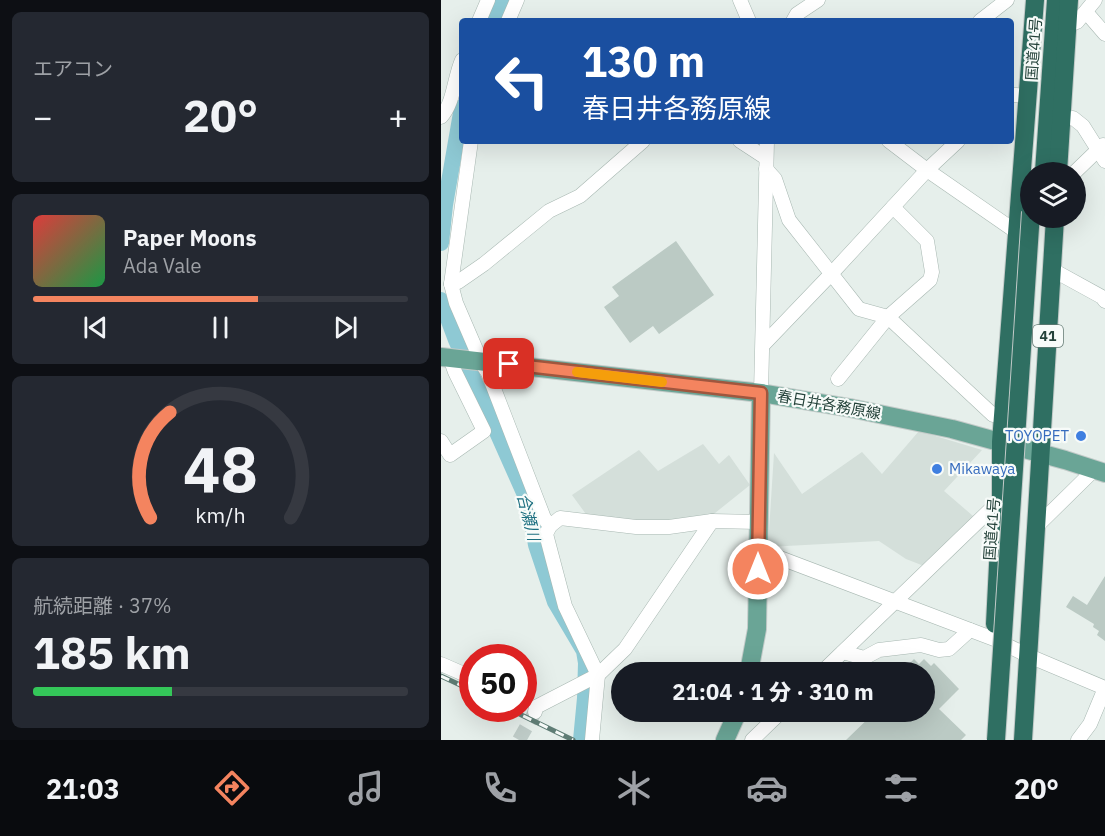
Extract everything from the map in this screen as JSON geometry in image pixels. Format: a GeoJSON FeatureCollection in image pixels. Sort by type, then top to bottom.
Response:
{"type":"FeatureCollection","features":[{"type":"Feature","properties":{"kind":"highway"},"geometry":{"type":"LineString","coordinates":[[987,740],[1001,506],[1001,442],[1035,0]]}},
{"type":"Feature","properties":{"kind":"highway","name":"国道41号"},"geometry":{"type":"LineString","coordinates":[[1042,162],[1040,148],[1045,0]]}},
{"type":"Feature","properties":{"kind":"highway","name":"国道41号"},"geometry":{"type":"LineString","coordinates":[[1036,162],[1040,148],[1056,0]]}},
{"type":"Feature","properties":{"kind":"highway"},"geometry":{"type":"LineString","coordinates":[[1059,162],[1069,0]]}},
{"type":"Feature","properties":{"kind":"highway","name":"国道41号"},"geometry":{"type":"LineString","coordinates":[[996,740],[1030,228]]}},
{"type":"Feature","properties":{"kind":"highway","name":"国道41号"},"geometry":{"type":"LineString","coordinates":[[1009,740],[1040,228]]}},
{"type":"Feature","properties":{"kind":"highway","name":"41"},"geometry":{"type":"LineString","coordinates":[[1042,454],[1054,228]]}},
{"type":"Feature","properties":{"kind":"highway"},"geometry":{"type":"LineString","coordinates":[[1023,740],[1042,454]]}},
{"type":"Feature","properties":{"kind":"main road","name":"春日井各務原線"},"geometry":{"type":"LineString","coordinates":[[445,357],[761,393],[850,408],[951,429],[1101,470]]}},
{"type":"Feature","properties":{"kind":"main road"},"geometry":{"type":"LineString","coordinates":[[751,662],[757,629],[761,393]]}},
{"type":"Feature","properties":{"kind":"main road"},"geometry":{"type":"LineString","coordinates":[[725,740],[733,722]]}},
{"type":"Feature","properties":{"kind":"street"},"geometry":{"type":"LineString","coordinates":[[480,18],[488,0]]}},
{"type":"Feature","properties":{"kind":"street"},"geometry":{"type":"LineString","coordinates":[[509,18],[517,0]]}},
{"type":"Feature","properties":{"kind":"street"},"geometry":{"type":"LineString","coordinates":[[740,0],[748,18]]}},
{"type":"Feature","properties":{"kind":"street"},"geometry":{"type":"LineString","coordinates":[[795,18],[818,0]]}},
{"type":"Feature","properties":{"kind":"street"},"geometry":{"type":"LineString","coordinates":[[984,18],[1007,0]]}},
{"type":"Feature","properties":{"kind":"street"},"geometry":{"type":"LineString","coordinates":[[1069,24],[1077,22],[1095,0]]}},
{"type":"Feature","properties":{"kind":"street"},"geometry":{"type":"LineString","coordinates":[[1086,12],[1105,34]]}},
{"type":"Feature","properties":{"kind":"street"},"geometry":{"type":"LineString","coordinates":[[441,117],[448,109],[445,95],[459,66]]}},
{"type":"Feature","properties":{"kind":"street"},"geometry":{"type":"LineString","coordinates":[[1073,118],[1083,126],[1103,151],[1086,164]]}},
{"type":"Feature","properties":{"kind":"street"},"geometry":{"type":"LineString","coordinates":[[471,144],[451,284],[456,303],[488,373],[544,518],[550,526]]}},
{"type":"Feature","properties":{"kind":"street"},"geometry":{"type":"LineString","coordinates":[[451,284],[458,282],[484,264],[549,211],[580,196],[640,144]]}},
{"type":"Feature","properties":{"kind":"street"},"geometry":{"type":"LineString","coordinates":[[744,144],[766,163],[775,179],[789,220],[859,309],[888,317],[993,415]]}},
{"type":"Feature","properties":{"kind":"street"},"geometry":{"type":"LineString","coordinates":[[761,393],[767,144]]}},
{"type":"Feature","properties":{"kind":"street"},"geometry":{"type":"LineString","coordinates":[[893,144],[1018,234]]}},
{"type":"Feature","properties":{"kind":"street"},"geometry":{"type":"LineString","coordinates":[[763,345],[927,170],[955,144]]}},
{"type":"Feature","properties":{"kind":"street"},"geometry":{"type":"LineString","coordinates":[[838,380],[888,317],[930,280],[932,272],[927,241],[893,207]]}},
{"type":"Feature","properties":{"kind":"street"},"geometry":{"type":"LineString","coordinates":[[1051,269],[1102,297],[1105,301]]}},
{"type":"Feature","properties":{"kind":"street"},"geometry":{"type":"LineString","coordinates":[[441,441],[450,455],[484,432],[455,372],[445,357]]}},
{"type":"Feature","properties":{"kind":"street"},"geometry":{"type":"LineString","coordinates":[[1036,527],[1101,470]]}},
{"type":"Feature","properties":{"kind":"street"},"geometry":{"type":"LineString","coordinates":[[832,662],[993,507],[1001,506]]}},
{"type":"Feature","properties":{"kind":"street"},"geometry":{"type":"LineString","coordinates":[[592,740],[598,675],[565,606],[546,534],[550,526],[560,518],[647,527],[669,527],[713,521],[758,522]]}},
{"type":"Feature","properties":{"kind":"street"},"geometry":{"type":"LineString","coordinates":[[537,704],[598,675],[625,649],[713,521]]}},
{"type":"Feature","properties":{"kind":"street"},"geometry":{"type":"LineString","coordinates":[[759,550],[994,639],[1105,688],[1090,724],[1079,739]]}},
{"type":"Feature","properties":{"kind":"street"},"geometry":{"type":"LineString","coordinates":[[843,652],[864,658],[879,650],[921,645],[949,650],[970,630]]}},
{"type":"Feature","properties":{"kind":"street"},"geometry":{"type":"LineString","coordinates":[[441,664],[459,672]]}},
{"type":"Feature","properties":{"kind":"street"},"geometry":{"type":"LineString","coordinates":[[752,740],[771,722]]}},
{"type":"Feature","properties":{"kind":"shaded area","name":"Mikawaya"},"geometry":{"type":"Polygon","coordinates":[[[919,431],[982,450],[944,491],[973,516],[953,540],[924,566],[906,559],[879,541],[768,547],[774,453],[802,494],[862,452],[882,474],[919,431]]]}},
{"type":"Feature","properties":{"kind":"shaded area"},"geometry":{"type":"Polygon","coordinates":[[[703,444],[719,464],[729,455],[750,485],[710,517],[669,523],[591,521],[572,495],[639,450],[658,471],[703,444]]]}},
{"type":"Feature","properties":{"kind":"building"},"geometry":{"type":"Polygon","coordinates":[[[676,241],[714,295],[659,334],[653,326],[630,343],[604,307],[619,296],[612,287],[676,241]]]}},
{"type":"Feature","properties":{"kind":"building"},"geometry":{"type":"Polygon","coordinates":[[[1105,576],[1105,641],[1097,635],[1099,631],[1093,627],[1094,624],[1066,607],[1073,596],[1087,605],[1105,576]]]}},
{"type":"Feature","properties":{"kind":"building"},"geometry":{"type":"Polygon","coordinates":[[[935,664],[959,689],[939,709],[966,735],[961,740],[846,740],[865,722],[935,722],[935,664]]]}},
{"type":"Feature","properties":{"kind":"waterway","name":"合瀬川"},"geometry":{"type":"LineString","coordinates":[[494,18],[503,0]]}},
{"type":"Feature","properties":{"kind":"waterway","name":"合瀬川"},"geometry":{"type":"LineString","coordinates":[[441,243],[459,124]]}},
{"type":"Feature","properties":{"kind":"waterway","name":"合瀬川"},"geometry":{"type":"LineString","coordinates":[[441,300],[456,340],[529,504],[536,545],[555,602],[584,651],[585,698],[581,740]]}},
{"type":"Feature","properties":{"kind":"tunnel"},"geometry":{"type":"LineString","coordinates":[[519,740],[529,722]]}},
{"type":"Feature","properties":{"kind":"railway"},"geometry":{"type":"LineString","coordinates":[[441,676],[459,684]]}},
{"type":"Feature","properties":{"kind":"railway"},"geometry":{"type":"LineString","coordinates":[[536,722],[573,740]]}},
{"type":"Feature","properties":{"kind":"slow traffic"},"geometry":{"type":"LineString","coordinates":[[577,372],[662,382]]}},
{"type":"Feature","properties":{"kind":"place","name":"TOYOPET"},"geometry":{"type":"Point","coordinates":[1081,436]}},
{"type":"Feature","properties":{"kind":"place","name":"Mikawaya"},"geometry":{"type":"Point","coordinates":[937,469]}},
{"type":"Feature","properties":{"kind":"route"},"geometry":{"type":"LineString","coordinates":[[509,364],[761,393],[758,569]]}}]}
